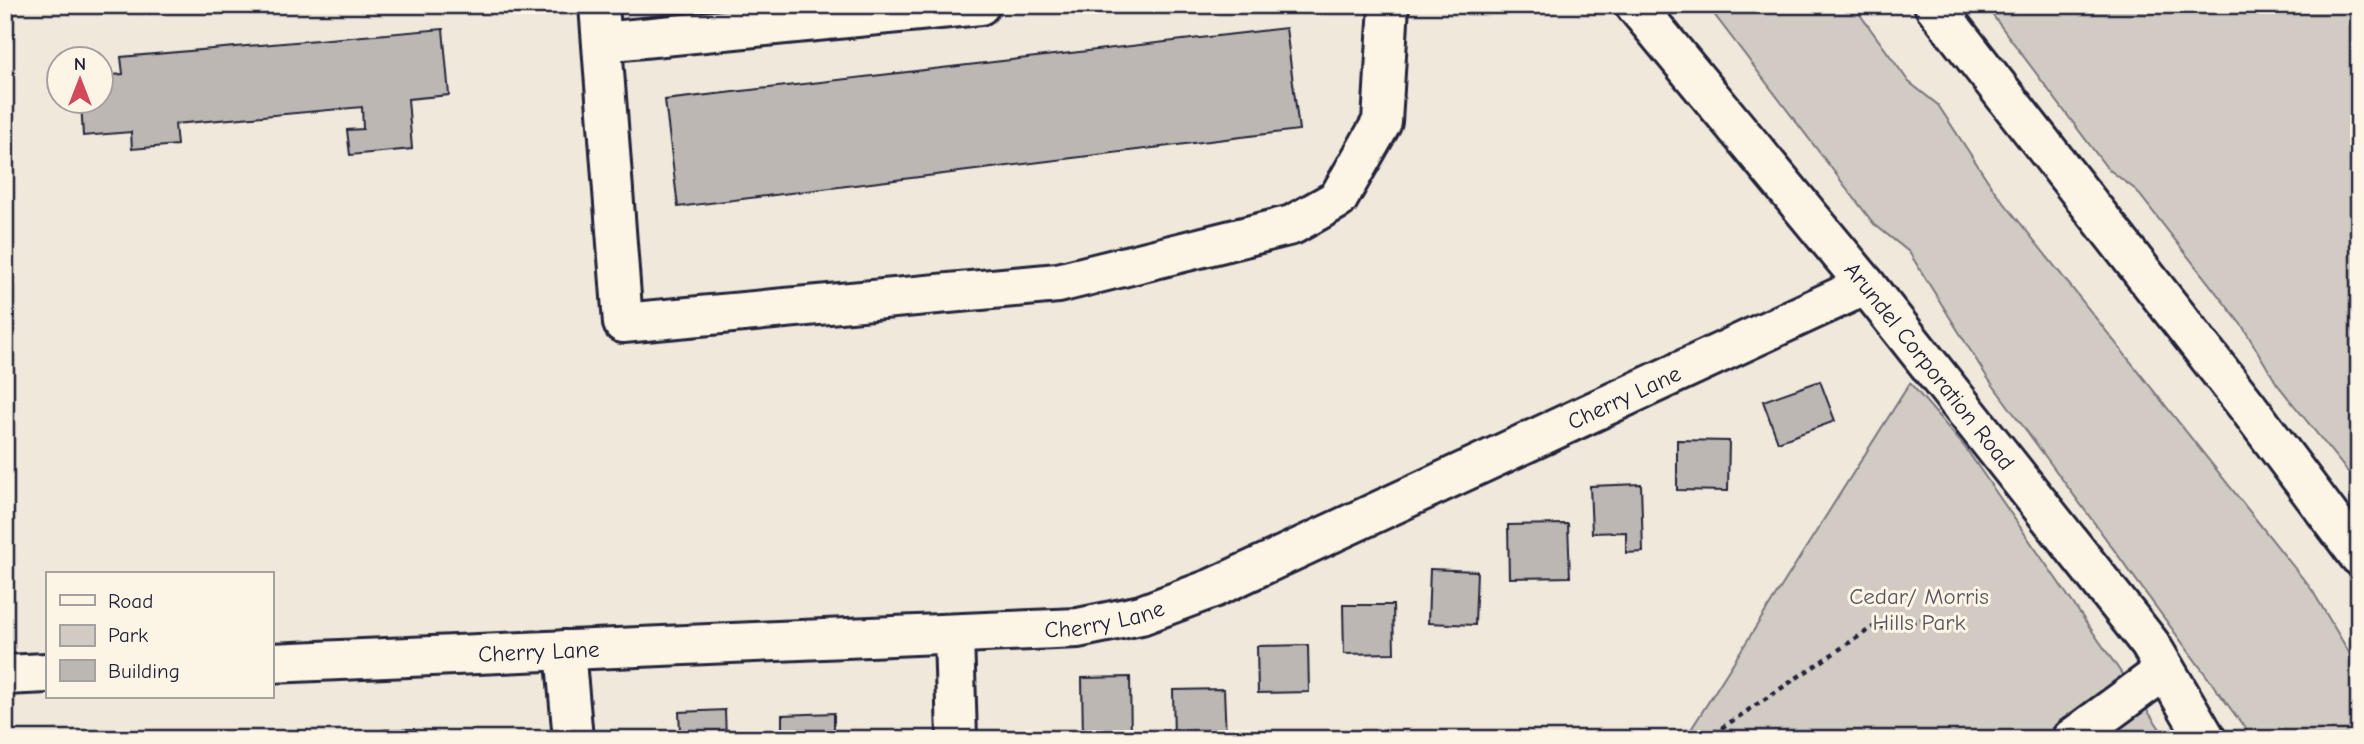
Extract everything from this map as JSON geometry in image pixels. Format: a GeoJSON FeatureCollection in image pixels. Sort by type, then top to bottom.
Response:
{"type":"FeatureCollection","features":[{"type":"Feature","properties":{"kind":"main road"},"geometry":{"type":"LineString","coordinates":[[980,5],[601,24],[624,323],[1058,283],[1292,225],[1338,198],[1382,122],[1389,5]]}},
{"type":"Feature","properties":{"kind":"main road","name":"Arundel Corporation Road"},"geometry":{"type":"LineString","coordinates":[[1635,5],[1866,285],[2150,644],[2206,739]]}},
{"type":"Feature","properties":{"kind":"main road"},"geometry":{"type":"LineString","coordinates":[[1934,5],[2247,406],[2359,556]]}},
{"type":"Feature","properties":{"kind":"main road","name":"Cherry Lane"},"geometry":{"type":"LineString","coordinates":[[273,663],[954,635],[1078,628],[1141,615],[1213,588],[1866,285]]}},
{"type":"Feature","properties":{"kind":"main road"},"geometry":{"type":"LineString","coordinates":[[954,635],[957,739]]}},
{"type":"Feature","properties":{"kind":"main road"},"geometry":{"type":"LineString","coordinates":[[565,650],[573,739]]}},
{"type":"Feature","properties":{"kind":"main road"},"geometry":{"type":"LineString","coordinates":[[2071,739],[2165,670]]}},
{"type":"Feature","properties":{"kind":"main road"},"geometry":{"type":"LineString","coordinates":[[5,675],[46,673]]}},
{"type":"Feature","properties":{"kind":"path"},"geometry":{"type":"LineString","coordinates":[[1705,739],[1873,627],[1892,627],[1939,615]]}},
{"type":"Feature","properties":{"kind":"green space"},"geometry":{"type":"Polygon","coordinates":[[[1707,5],[1853,5],[1909,82],[1938,105],[1994,190],[2312,590],[2359,669],[2359,739],[2253,739],[1987,377],[1909,252],[1874,224],[1707,5]]]}},
{"type":"Feature","properties":{"kind":"green space"},"geometry":{"type":"Polygon","coordinates":[[[1985,5],[2359,5],[2359,486],[2277,384],[2243,327],[2136,190],[2107,168],[1985,5]]]}},
{"type":"Feature","properties":{"kind":"green space","name":"Cedar/ Morris Hills Park"},"geometry":{"type":"Polygon","coordinates":[[[1910,383],[1964,446],[2167,739],[1685,739],[1910,383]]]}},
{"type":"Feature","properties":{"kind":"building"},"geometry":{"type":"Polygon","coordinates":[[[1286,28],[1299,130],[678,207],[665,100],[1286,28]]]}},
{"type":"Feature","properties":{"kind":"building"},"geometry":{"type":"Polygon","coordinates":[[[443,29],[449,95],[408,99],[412,149],[350,155],[347,130],[363,129],[362,107],[175,124],[177,145],[132,149],[131,132],[83,136],[82,116],[116,116],[116,75],[123,74],[121,57],[443,29]]]}},
{"type":"Feature","properties":{"kind":"building"},"geometry":{"type":"Polygon","coordinates":[[[1820,381],[1835,421],[1778,442],[1763,401],[1820,381]]]}},
{"type":"Feature","properties":{"kind":"building"},"geometry":{"type":"Polygon","coordinates":[[[1677,440],[1729,441],[1728,491],[1677,490],[1677,440]]]}},
{"type":"Feature","properties":{"kind":"building"},"geometry":{"type":"Polygon","coordinates":[[[1641,484],[1643,552],[1626,553],[1626,532],[1592,533],[1590,486],[1641,484]]]}},
{"type":"Feature","properties":{"kind":"building"},"geometry":{"type":"Polygon","coordinates":[[[1568,524],[1570,577],[1509,578],[1508,525],[1568,524]]]}},
{"type":"Feature","properties":{"kind":"building"},"geometry":{"type":"Polygon","coordinates":[[[1430,569],[1477,571],[1475,625],[1428,623],[1430,569]]]}},
{"type":"Feature","properties":{"kind":"building"},"geometry":{"type":"Polygon","coordinates":[[[1343,605],[1393,605],[1394,653],[1344,654],[1343,605]]]}},
{"type":"Feature","properties":{"kind":"building"},"geometry":{"type":"Polygon","coordinates":[[[1308,645],[1309,692],[1258,693],[1257,646],[1308,645]]]}},
{"type":"Feature","properties":{"kind":"building"},"geometry":{"type":"Polygon","coordinates":[[[1130,677],[1131,739],[1083,739],[1082,678],[1130,677]]]}},
{"type":"Feature","properties":{"kind":"building"},"geometry":{"type":"Polygon","coordinates":[[[1224,689],[1226,739],[1174,739],[1173,690],[1224,689]]]}},
{"type":"Feature","properties":{"kind":"building"},"geometry":{"type":"Polygon","coordinates":[[[725,710],[726,739],[624,739],[624,734],[680,731],[679,712],[725,710]]]}},
{"type":"Feature","properties":{"kind":"building"},"geometry":{"type":"Polygon","coordinates":[[[834,713],[834,739],[782,739],[782,715],[834,713]]]}},
{"type":"Feature","properties":{"kind":"building"},"geometry":{"type":"Polygon","coordinates":[[[414,729],[414,739],[384,739],[383,730],[414,729]]]}}]}
